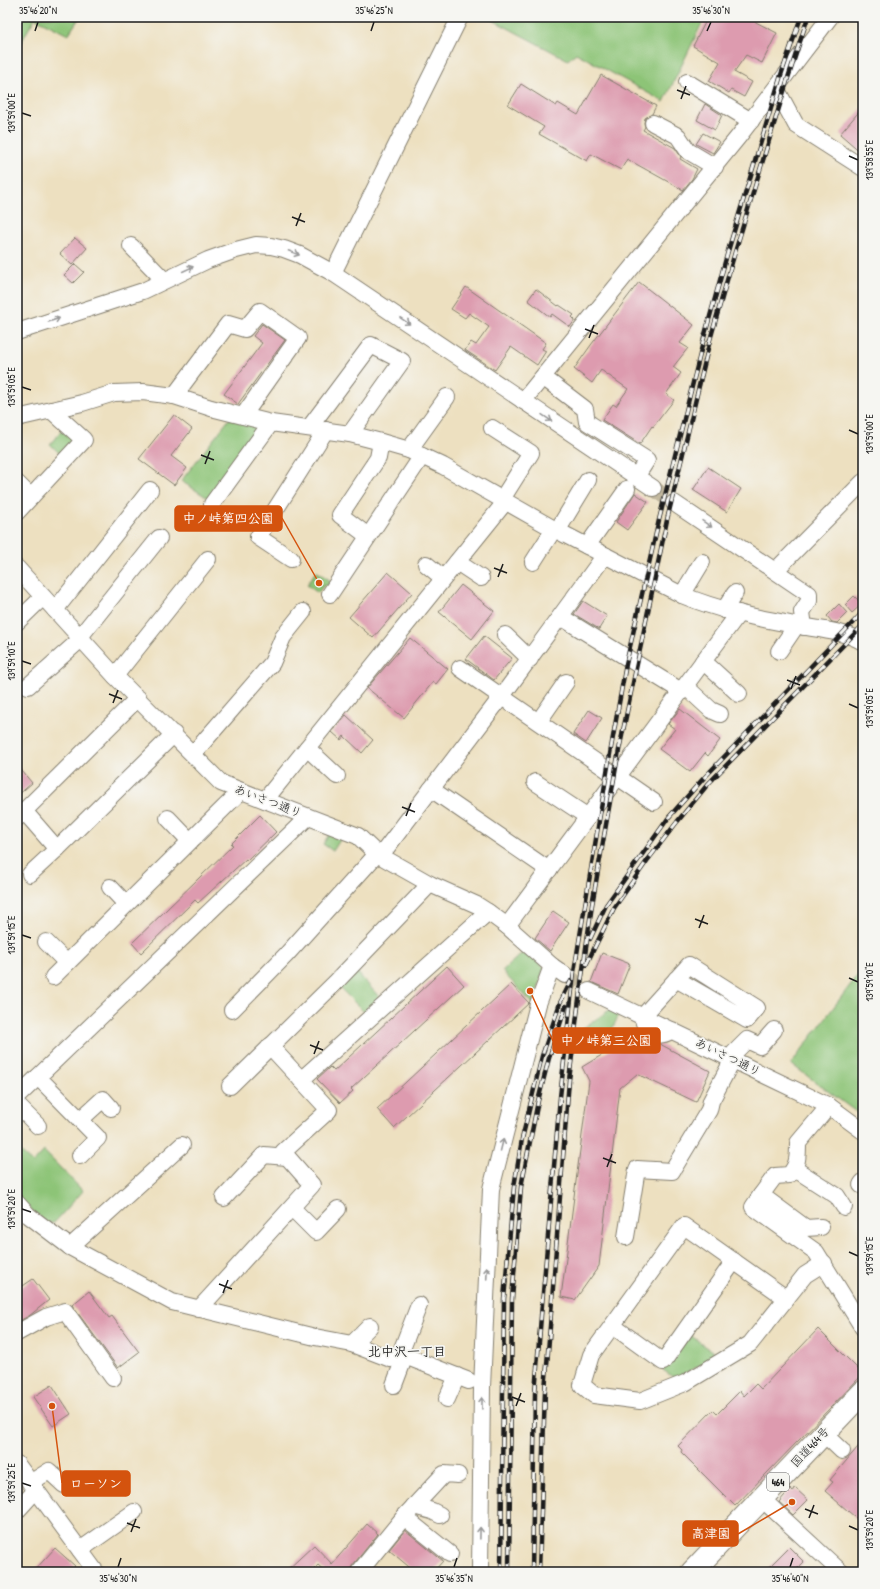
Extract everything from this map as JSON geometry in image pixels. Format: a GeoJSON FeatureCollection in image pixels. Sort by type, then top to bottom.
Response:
{"type":"FeatureCollection","features":[{"type":"Feature","properties":{"kind":"highway","name":"国道464号"},"geometry":{"type":"LineString","coordinates":[[692,1572],[862,1393]]}},
{"type":"Feature","properties":{"kind":"street"},"geometry":{"type":"LineString","coordinates":[[333,273],[460,17]]}},
{"type":"Feature","properties":{"kind":"street"},"geometry":{"type":"LineString","coordinates":[[523,401],[715,167],[830,17]]}},
{"type":"Feature","properties":{"kind":"street"},"geometry":{"type":"LineString","coordinates":[[687,82],[751,121]]}},
{"type":"Feature","properties":{"kind":"street"},"geometry":{"type":"LineString","coordinates":[[776,88],[796,125],[863,168]]}},
{"type":"Feature","properties":{"kind":"street"},"geometry":{"type":"LineString","coordinates":[[653,122],[678,136],[688,151],[715,167]]}},
{"type":"Feature","properties":{"kind":"street"},"geometry":{"type":"LineString","coordinates":[[17,332],[143,290],[208,260],[236,250],[256,245],[284,249],[300,255],[333,273],[523,401],[631,483],[653,488]]}},
{"type":"Feature","properties":{"kind":"street"},"geometry":{"type":"LineString","coordinates":[[131,246],[164,280]]}},
{"type":"Feature","properties":{"kind":"street"},"geometry":{"type":"LineString","coordinates":[[174,396],[228,324],[245,329],[260,311],[298,338],[243,416]]}},
{"type":"Feature","properties":{"kind":"street"},"geometry":{"type":"LineString","coordinates":[[309,428],[371,345],[402,361],[350,434]]}},
{"type":"Feature","properties":{"kind":"street"},"geometry":{"type":"LineString","coordinates":[[543,377],[585,409],[587,422],[647,460],[587,546]]}},
{"type":"Feature","properties":{"kind":"street"},"geometry":{"type":"LineString","coordinates":[[17,418],[82,403],[114,393],[143,392],[174,396],[211,408],[271,423],[350,434],[381,442],[415,453],[463,476],[556,530],[702,604],[732,612],[852,637],[863,642]]}},
{"type":"Feature","properties":{"kind":"street"},"geometry":{"type":"LineString","coordinates":[[330,594],[368,536],[447,397]]}},
{"type":"Feature","properties":{"kind":"street"},"geometry":{"type":"LineString","coordinates":[[17,512],[84,440],[51,410]]}},
{"type":"Feature","properties":{"kind":"street"},"geometry":{"type":"LineString","coordinates":[[212,504],[271,423]]}},
{"type":"Feature","properties":{"kind":"street"},"geometry":{"type":"LineString","coordinates":[[265,800],[457,562],[504,500],[531,453],[492,428]]}},
{"type":"Feature","properties":{"kind":"street"},"geometry":{"type":"LineString","coordinates":[[291,559],[258,538],[326,430]]}},
{"type":"Feature","properties":{"kind":"street"},"geometry":{"type":"LineString","coordinates":[[368,536],[340,515],[378,458],[381,442]]}},
{"type":"Feature","properties":{"kind":"street"},"geometry":{"type":"LineString","coordinates":[[533,562],[556,530],[588,480]]}},
{"type":"Feature","properties":{"kind":"street"},"geometry":{"type":"LineString","coordinates":[[776,570],[863,482]]}},
{"type":"Feature","properties":{"kind":"street"},"geometry":{"type":"LineString","coordinates":[[17,484],[31,497]]}},
{"type":"Feature","properties":{"kind":"street"},"geometry":{"type":"LineString","coordinates":[[55,610],[150,490]]}},
{"type":"Feature","properties":{"kind":"street"},"geometry":{"type":"LineString","coordinates":[[674,503],[776,570],[809,594],[810,601],[802,612],[800,626],[779,651]]}},
{"type":"Feature","properties":{"kind":"street"},"geometry":{"type":"LineString","coordinates":[[28,686],[80,638],[159,538]]}},
{"type":"Feature","properties":{"kind":"street"},"geometry":{"type":"LineString","coordinates":[[232,1010],[286,955],[379,854],[431,789],[530,659],[605,555]]}},
{"type":"Feature","properties":{"kind":"street"},"geometry":{"type":"LineString","coordinates":[[115,676],[208,559]]}},
{"type":"Feature","properties":{"kind":"street"},"geometry":{"type":"LineString","coordinates":[[457,562],[481,578]]}},
{"type":"Feature","properties":{"kind":"street"},"geometry":{"type":"LineString","coordinates":[[682,595],[702,562]]}},
{"type":"Feature","properties":{"kind":"street"},"geometry":{"type":"LineString","coordinates":[[426,564],[443,578]]}},
{"type":"Feature","properties":{"kind":"street","name":"あいさつ通り"},"geometry":{"type":"LineString","coordinates":[[17,568],[115,676],[221,783],[358,836],[379,854],[430,884],[477,905],[488,912],[507,926],[558,971],[538,1004],[491,1189],[482,1387],[480,1572]]}},
{"type":"Feature","properties":{"kind":"street"},"geometry":{"type":"LineString","coordinates":[[507,926],[703,661],[732,612],[735,593]]}},
{"type":"Feature","properties":{"kind":"street"},"geometry":{"type":"LineString","coordinates":[[17,622],[43,597]]}},
{"type":"Feature","properties":{"kind":"street"},"geometry":{"type":"LineString","coordinates":[[193,754],[272,663],[283,637],[303,612]]}},
{"type":"Feature","properties":{"kind":"street"},"geometry":{"type":"LineString","coordinates":[[560,617],[683,688],[711,710],[720,714]]}},
{"type":"Feature","properties":{"kind":"street"},"geometry":{"type":"LineString","coordinates":[[505,635],[530,659]]}},
{"type":"Feature","properties":{"kind":"street"},"geometry":{"type":"LineString","coordinates":[[703,661],[739,694]]}},
{"type":"Feature","properties":{"kind":"street"},"geometry":{"type":"LineString","coordinates":[[460,668],[654,802]]}},
{"type":"Feature","properties":{"kind":"street"},"geometry":{"type":"LineString","coordinates":[[538,721],[566,682]]}},
{"type":"Feature","properties":{"kind":"street"},"geometry":{"type":"LineString","coordinates":[[58,849],[21,815],[138,698]]}},
{"type":"Feature","properties":{"kind":"street"},"geometry":{"type":"LineString","coordinates":[[30,874],[58,849],[174,734]]}},
{"type":"Feature","properties":{"kind":"street"},"geometry":{"type":"LineString","coordinates":[[307,748],[337,776]]}},
{"type":"Feature","properties":{"kind":"street"},"geometry":{"type":"LineString","coordinates":[[536,782],[588,817]]}},
{"type":"Feature","properties":{"kind":"street"},"geometry":{"type":"LineString","coordinates":[[431,789],[549,870]]}},
{"type":"Feature","properties":{"kind":"street"},"geometry":{"type":"LineString","coordinates":[[53,977],[241,791]]}},
{"type":"Feature","properties":{"kind":"street"},"geometry":{"type":"LineString","coordinates":[[17,1097],[308,817]]}},
{"type":"Feature","properties":{"kind":"street"},"geometry":{"type":"LineString","coordinates":[[168,818],[190,841]]}},
{"type":"Feature","properties":{"kind":"street"},"geometry":{"type":"LineString","coordinates":[[230,1086],[335,983],[430,884]]}},
{"type":"Feature","properties":{"kind":"street"},"geometry":{"type":"LineString","coordinates":[[110,887],[126,904]]}},
{"type":"Feature","properties":{"kind":"street"},"geometry":{"type":"LineString","coordinates":[[301,1080],[488,912]]}},
{"type":"Feature","properties":{"kind":"street"},"geometry":{"type":"LineString","coordinates":[[46,942],[67,963]]}},
{"type":"Feature","properties":{"kind":"street"},"geometry":{"type":"LineString","coordinates":[[643,1016],[676,979]]}},
{"type":"Feature","properties":{"kind":"street","name":"あいさつ通り"},"geometry":{"type":"LineString","coordinates":[[589,990],[829,1106],[863,1131]]}},
{"type":"Feature","properties":{"kind":"street"},"geometry":{"type":"LineString","coordinates":[[626,1237],[637,1169],[672,1171],[709,1110],[711,1101],[733,1059],[734,1053],[747,1040],[760,1046],[774,1030]]}},
{"type":"Feature","properties":{"kind":"street"},"geometry":{"type":"LineString","coordinates":[[200,1309],[312,1186],[283,1152],[329,1110],[270,1046]]}},
{"type":"Feature","properties":{"kind":"street"},"geometry":{"type":"LineString","coordinates":[[38,1077],[98,1138],[80,1156]]}},
{"type":"Feature","properties":{"kind":"street"},"geometry":{"type":"LineString","coordinates":[[80,1120],[102,1099],[111,1108]]}},
{"type":"Feature","properties":{"kind":"street"},"geometry":{"type":"LineString","coordinates":[[17,1105],[38,1126]]}},
{"type":"Feature","properties":{"kind":"street"},"geometry":{"type":"LineString","coordinates":[[829,1106],[798,1143],[798,1156],[795,1169],[789,1175],[775,1176],[753,1207],[808,1231],[816,1252],[863,1328]]}},
{"type":"Feature","properties":{"kind":"street"},"geometry":{"type":"LineString","coordinates":[[70,1247],[182,1145]]}},
{"type":"Feature","properties":{"kind":"street"},"geometry":{"type":"LineString","coordinates":[[224,1198],[264,1155],[287,1157]]}},
{"type":"Feature","properties":{"kind":"street"},"geometry":{"type":"LineString","coordinates":[[795,1169],[837,1196],[844,1207]]}},
{"type":"Feature","properties":{"kind":"street"},"geometry":{"type":"LineString","coordinates":[[17,1203],[28,1215],[70,1247],[172,1302],[315,1337],[352,1344],[391,1360],[403,1355],[463,1378],[447,1399]]}},
{"type":"Feature","properties":{"kind":"street"},"geometry":{"type":"LineString","coordinates":[[292,1208],[316,1232],[338,1209]]}},
{"type":"Feature","properties":{"kind":"street"},"geometry":{"type":"LineString","coordinates":[[786,1298],[684,1226],[591,1355],[582,1385],[594,1395],[640,1401],[685,1383],[750,1344],[805,1275],[824,1264]]}},
{"type":"Feature","properties":{"kind":"street"},"geometry":{"type":"LineString","coordinates":[[613,1326],[662,1362],[734,1261]]}},
{"type":"Feature","properties":{"kind":"street"},"geometry":{"type":"LineString","coordinates":[[394,1385],[419,1305]]}},
{"type":"Feature","properties":{"kind":"street"},"geometry":{"type":"LineString","coordinates":[[17,1333],[46,1317],[65,1312],[113,1378]]}},
{"type":"Feature","properties":{"kind":"street"},"geometry":{"type":"LineString","coordinates":[[352,1344],[370,1326]]}},
{"type":"Feature","properties":{"kind":"street"},"geometry":{"type":"LineString","coordinates":[[823,1434],[842,1451]]}},
{"type":"Feature","properties":{"kind":"street"},"geometry":{"type":"LineString","coordinates":[[17,1464],[96,1572]]}},
{"type":"Feature","properties":{"kind":"street"},"geometry":{"type":"LineString","coordinates":[[17,1510],[33,1486],[49,1471],[64,1485]]}},
{"type":"Feature","properties":{"kind":"street"},"geometry":{"type":"LineString","coordinates":[[363,1570],[409,1512],[444,1474],[458,1475]]}},
{"type":"Feature","properties":{"kind":"street"},"geometry":{"type":"LineString","coordinates":[[762,1499],[841,1572]]}},
{"type":"Feature","properties":{"kind":"street"},"geometry":{"type":"LineString","coordinates":[[409,1512],[432,1511],[440,1515]]}},
{"type":"Feature","properties":{"kind":"street"},"geometry":{"type":"LineString","coordinates":[[80,1550],[134,1512]]}},
{"type":"Feature","properties":{"kind":"street"},"geometry":{"type":"LineString","coordinates":[[409,1512],[450,1554]]}},
{"type":"Feature","properties":{"kind":"green space"},"geometry":{"type":"Polygon","coordinates":[[[17,17],[80,17],[68,35],[35,18],[17,49],[17,17]]]}},
{"type":"Feature","properties":{"kind":"green space"},"geometry":{"type":"Polygon","coordinates":[[[487,17],[705,17],[664,102],[576,53],[568,60],[487,17]]]}},
{"type":"Feature","properties":{"kind":"green space"},"geometry":{"type":"Polygon","coordinates":[[[230,418],[257,426],[258,431],[208,498],[181,481],[230,418]]]}},
{"type":"Feature","properties":{"kind":"green space"},"geometry":{"type":"Polygon","coordinates":[[[64,428],[73,436],[73,442],[61,455],[50,444],[64,428]]]}},
{"type":"Feature","properties":{"kind":"green space"},"geometry":{"type":"Polygon","coordinates":[[[316,571],[331,581],[329,585],[323,586],[318,593],[307,585],[316,571]]]}},
{"type":"Feature","properties":{"kind":"green space"},"geometry":{"type":"Polygon","coordinates":[[[330,833],[340,840],[333,851],[323,844],[330,833]]]}},
{"type":"Feature","properties":{"kind":"green space"},"geometry":{"type":"Polygon","coordinates":[[[521,954],[530,956],[544,967],[534,1005],[502,971],[521,954]]]}},
{"type":"Feature","properties":{"kind":"green space"},"geometry":{"type":"Polygon","coordinates":[[[863,968],[863,1117],[791,1064],[863,968]]]}},
{"type":"Feature","properties":{"kind":"green space"},"geometry":{"type":"Polygon","coordinates":[[[355,970],[382,1000],[366,1014],[339,987],[355,970]]]}},
{"type":"Feature","properties":{"kind":"green space"},"geometry":{"type":"Polygon","coordinates":[[[611,1009],[620,1013],[603,1047],[583,1028],[611,1009]]]}},
{"type":"Feature","properties":{"kind":"green space"},"geometry":{"type":"Polygon","coordinates":[[[17,1149],[33,1163],[44,1151],[83,1191],[54,1223],[47,1223],[17,1198],[17,1149]]]}},
{"type":"Feature","properties":{"kind":"green space"},"geometry":{"type":"Polygon","coordinates":[[[690,1335],[719,1356],[675,1378],[663,1370],[690,1335]]]}},
{"type":"Feature","properties":{"kind":"building"},"geometry":{"type":"Polygon","coordinates":[[[708,17],[746,17],[777,33],[762,63],[746,55],[734,72],[752,82],[744,97],[731,90],[729,93],[709,81],[720,62],[693,46],[708,17]]]}},
{"type":"Feature","properties":{"kind":"building"},"geometry":{"type":"Polygon","coordinates":[[[601,75],[656,106],[652,114],[645,118],[645,127],[643,130],[675,148],[681,157],[680,159],[697,169],[692,179],[683,190],[627,159],[621,170],[591,154],[587,161],[539,134],[544,127],[508,105],[521,84],[556,106],[558,103],[578,115],[601,75]]]}},
{"type":"Feature","properties":{"kind":"building"},"geometry":{"type":"Polygon","coordinates":[[[705,104],[722,115],[715,130],[697,120],[705,104]]]}},
{"type":"Feature","properties":{"kind":"building"},"geometry":{"type":"Polygon","coordinates":[[[863,107],[863,154],[840,134],[863,107]]]}},
{"type":"Feature","properties":{"kind":"building"},"geometry":{"type":"Polygon","coordinates":[[[703,133],[720,142],[713,153],[696,144],[703,133]]]}},
{"type":"Feature","properties":{"kind":"building"},"geometry":{"type":"Polygon","coordinates":[[[75,238],[87,248],[72,265],[60,254],[75,238]]]}},
{"type":"Feature","properties":{"kind":"building"},"geometry":{"type":"Polygon","coordinates":[[[75,264],[84,272],[73,283],[64,275],[75,264]]]}},
{"type":"Feature","properties":{"kind":"building"},"geometry":{"type":"Polygon","coordinates":[[[639,282],[694,325],[680,343],[688,348],[673,367],[681,373],[666,394],[674,400],[653,427],[652,426],[640,444],[602,420],[613,404],[616,406],[628,389],[601,370],[592,383],[574,369],[639,282]]]}},
{"type":"Feature","properties":{"kind":"building"},"geometry":{"type":"Polygon","coordinates":[[[466,287],[546,343],[542,349],[546,351],[537,365],[511,347],[495,370],[465,350],[471,342],[476,345],[489,327],[469,313],[465,318],[451,309],[466,287]]]}},
{"type":"Feature","properties":{"kind":"building"},"geometry":{"type":"Polygon","coordinates":[[[536,289],[558,306],[559,305],[574,315],[572,317],[575,320],[570,327],[552,314],[550,317],[528,300],[536,289]]]}},
{"type":"Feature","properties":{"kind":"building"},"geometry":{"type":"Polygon","coordinates":[[[262,324],[285,340],[238,404],[224,394],[262,343],[253,336],[262,324]]]}},
{"type":"Feature","properties":{"kind":"building"},"geometry":{"type":"Polygon","coordinates":[[[174,415],[192,429],[171,456],[187,468],[174,485],[139,459],[174,415]]]}},
{"type":"Feature","properties":{"kind":"building"},"geometry":{"type":"Polygon","coordinates":[[[708,467],[741,489],[727,512],[693,490],[708,467]]]}},
{"type":"Feature","properties":{"kind":"building"},"geometry":{"type":"Polygon","coordinates":[[[635,493],[648,502],[627,530],[616,522],[635,493]]]}},
{"type":"Feature","properties":{"kind":"building"},"geometry":{"type":"Polygon","coordinates":[[[388,572],[412,593],[373,638],[349,617],[388,572]]]}},
{"type":"Feature","properties":{"kind":"building"},"geometry":{"type":"Polygon","coordinates":[[[461,585],[494,611],[472,639],[439,612],[461,585]]]}},
{"type":"Feature","properties":{"kind":"building"},"geometry":{"type":"Polygon","coordinates":[[[854,596],[862,604],[852,613],[845,605],[854,596]]]}},
{"type":"Feature","properties":{"kind":"building"},"geometry":{"type":"Polygon","coordinates":[[[583,601],[607,616],[599,629],[574,614],[583,601]]]}},
{"type":"Feature","properties":{"kind":"building"},"geometry":{"type":"Polygon","coordinates":[[[839,604],[847,613],[837,623],[832,622],[827,616],[839,604]]]}},
{"type":"Feature","properties":{"kind":"building"},"geometry":{"type":"Polygon","coordinates":[[[484,636],[512,658],[494,680],[466,659],[484,636]]]}},
{"type":"Feature","properties":{"kind":"building"},"geometry":{"type":"Polygon","coordinates":[[[410,638],[448,669],[436,684],[433,682],[404,718],[367,688],[410,638]]]}},
{"type":"Feature","properties":{"kind":"building"},"geometry":{"type":"Polygon","coordinates":[[[680,709],[720,740],[708,756],[705,753],[690,772],[659,749],[675,729],[668,724],[680,709]]]}},
{"type":"Feature","properties":{"kind":"building"},"geometry":{"type":"Polygon","coordinates":[[[589,710],[602,718],[586,743],[573,734],[589,710]]]}},
{"type":"Feature","properties":{"kind":"building"},"geometry":{"type":"Polygon","coordinates":[[[346,715],[373,740],[362,753],[344,736],[341,740],[332,732],[346,715]]]}},
{"type":"Feature","properties":{"kind":"building"},"geometry":{"type":"Polygon","coordinates":[[[17,765],[32,783],[17,796],[17,765]]]}},
{"type":"Feature","properties":{"kind":"building"},"geometry":{"type":"Polygon","coordinates":[[[260,815],[276,832],[198,903],[195,900],[141,953],[132,943],[233,845],[231,844],[260,815]]]}},
{"type":"Feature","properties":{"kind":"building"},"geometry":{"type":"Polygon","coordinates":[[[553,911],[569,922],[550,951],[535,938],[553,911]]]}},
{"type":"Feature","properties":{"kind":"building"},"geometry":{"type":"Polygon","coordinates":[[[602,953],[630,964],[618,994],[591,982],[602,953]]]}},
{"type":"Feature","properties":{"kind":"building"},"geometry":{"type":"Polygon","coordinates":[[[447,966],[464,985],[351,1089],[353,1091],[340,1103],[317,1079],[330,1067],[334,1071],[447,966]]]}},
{"type":"Feature","properties":{"kind":"building"},"geometry":{"type":"Polygon","coordinates":[[[511,984],[529,1003],[394,1128],[377,1109],[511,984]]]}},
{"type":"Feature","properties":{"kind":"building"},"geometry":{"type":"Polygon","coordinates":[[[638,1033],[649,1043],[660,1044],[710,1071],[696,1102],[637,1074],[620,1088],[599,1266],[575,1300],[561,1297],[589,1081],[582,1067],[638,1033]]]}},
{"type":"Feature","properties":{"kind":"building"},"geometry":{"type":"Polygon","coordinates":[[[33,1279],[49,1300],[29,1316],[17,1322],[17,1290],[33,1279]]]}},
{"type":"Feature","properties":{"kind":"building"},"geometry":{"type":"Polygon","coordinates":[[[89,1291],[109,1318],[112,1316],[139,1352],[118,1368],[72,1305],[89,1291]]]}},
{"type":"Feature","properties":{"kind":"building"},"geometry":{"type":"Polygon","coordinates":[[[818,1329],[863,1374],[735,1506],[681,1452],[682,1450],[678,1446],[713,1410],[717,1414],[740,1391],[744,1396],[756,1384],[761,1389],[818,1329]]]}},
{"type":"Feature","properties":{"kind":"building"},"geometry":{"type":"Polygon","coordinates":[[[52,1385],[71,1414],[53,1426],[33,1397],[52,1385]]]}},
{"type":"Feature","properties":{"kind":"building"},"geometry":{"type":"Polygon","coordinates":[[[863,1441],[863,1524],[825,1491],[833,1482],[830,1480],[863,1441]]]}},
{"type":"Feature","properties":{"kind":"building"},"geometry":{"type":"Polygon","coordinates":[[[795,1488],[808,1500],[793,1515],[779,1502],[790,1489],[793,1492],[795,1488]]]}},
{"type":"Feature","properties":{"kind":"building"},"geometry":{"type":"Polygon","coordinates":[[[367,1524],[378,1534],[352,1566],[350,1572],[326,1572],[318,1565],[311,1572],[285,1572],[314,1545],[332,1564],[367,1524]]]}},
{"type":"Feature","properties":{"kind":"building"},"geometry":{"type":"Polygon","coordinates":[[[405,1530],[443,1561],[433,1572],[415,1572],[389,1550],[405,1530]]]}},
{"type":"Feature","properties":{"kind":"building"},"geometry":{"type":"Polygon","coordinates":[[[789,1547],[804,1562],[794,1572],[764,1572],[789,1547]]]}},
{"type":"Feature","properties":{"kind":"building"},"geometry":{"type":"Polygon","coordinates":[[[55,1548],[75,1566],[70,1572],[33,1572],[55,1548]]]}},
{"type":"Feature","properties":{"kind":"tunnel"},"geometry":{"type":"LineString","coordinates":[[653,488],[674,503]]}},
{"type":"Feature","properties":{"kind":"tunnel"},"geometry":{"type":"LineString","coordinates":[[565,975],[589,991]]}},
{"type":"Feature","properties":{"kind":"railway"},"geometry":{"type":"LineString","coordinates":[[532,1572],[535,1393],[560,1097],[574,972],[611,748],[626,664],[659,520],[704,338],[728,251],[781,75],[801,17]]}},
{"type":"Feature","properties":{"kind":"railway"},"geometry":{"type":"LineString","coordinates":[[539,1572],[545,1391],[569,1080],[592,905],[619,750],[667,520],[710,340],[735,252],[808,17]]}},
{"type":"Feature","properties":{"kind":"railway"},"geometry":{"type":"LineString","coordinates":[[590,939],[606,905],[669,817],[702,780],[863,612]]}},
{"type":"Feature","properties":{"kind":"railway"},"geometry":{"type":"LineString","coordinates":[[586,965],[614,908],[677,822],[708,784],[863,625]]}},
{"type":"Feature","properties":{"kind":"railway"},"geometry":{"type":"LineString","coordinates":[[501,1572],[504,1299],[514,1187],[522,1139],[542,1056],[560,1003],[571,981]]}},
{"type":"Feature","properties":{"kind":"railway"},"geometry":{"type":"LineString","coordinates":[[509,1572],[512,1299],[521,1187],[538,1101],[549,1058],[566,1006]]}},
{"type":"Feature","properties":{"kind":"place","name":"中ノ峠第四公園"},"geometry":{"type":"Point","coordinates":[319,583]}},
{"type":"Feature","properties":{"kind":"place","name":"中ノ峠第三公園"},"geometry":{"type":"Point","coordinates":[530,991]}},
{"type":"Feature","properties":{"kind":"place","name":"ローソン"},"geometry":{"type":"Point","coordinates":[52,1406]}},
{"type":"Feature","properties":{"kind":"place","name":"高津園"},"geometry":{"type":"Point","coordinates":[792,1502]}},
{"type":"Feature","properties":{"kind":"district","name":"北中沢一丁目"},"geometry":{"type":"Point","coordinates":[407,1351]}}]}
